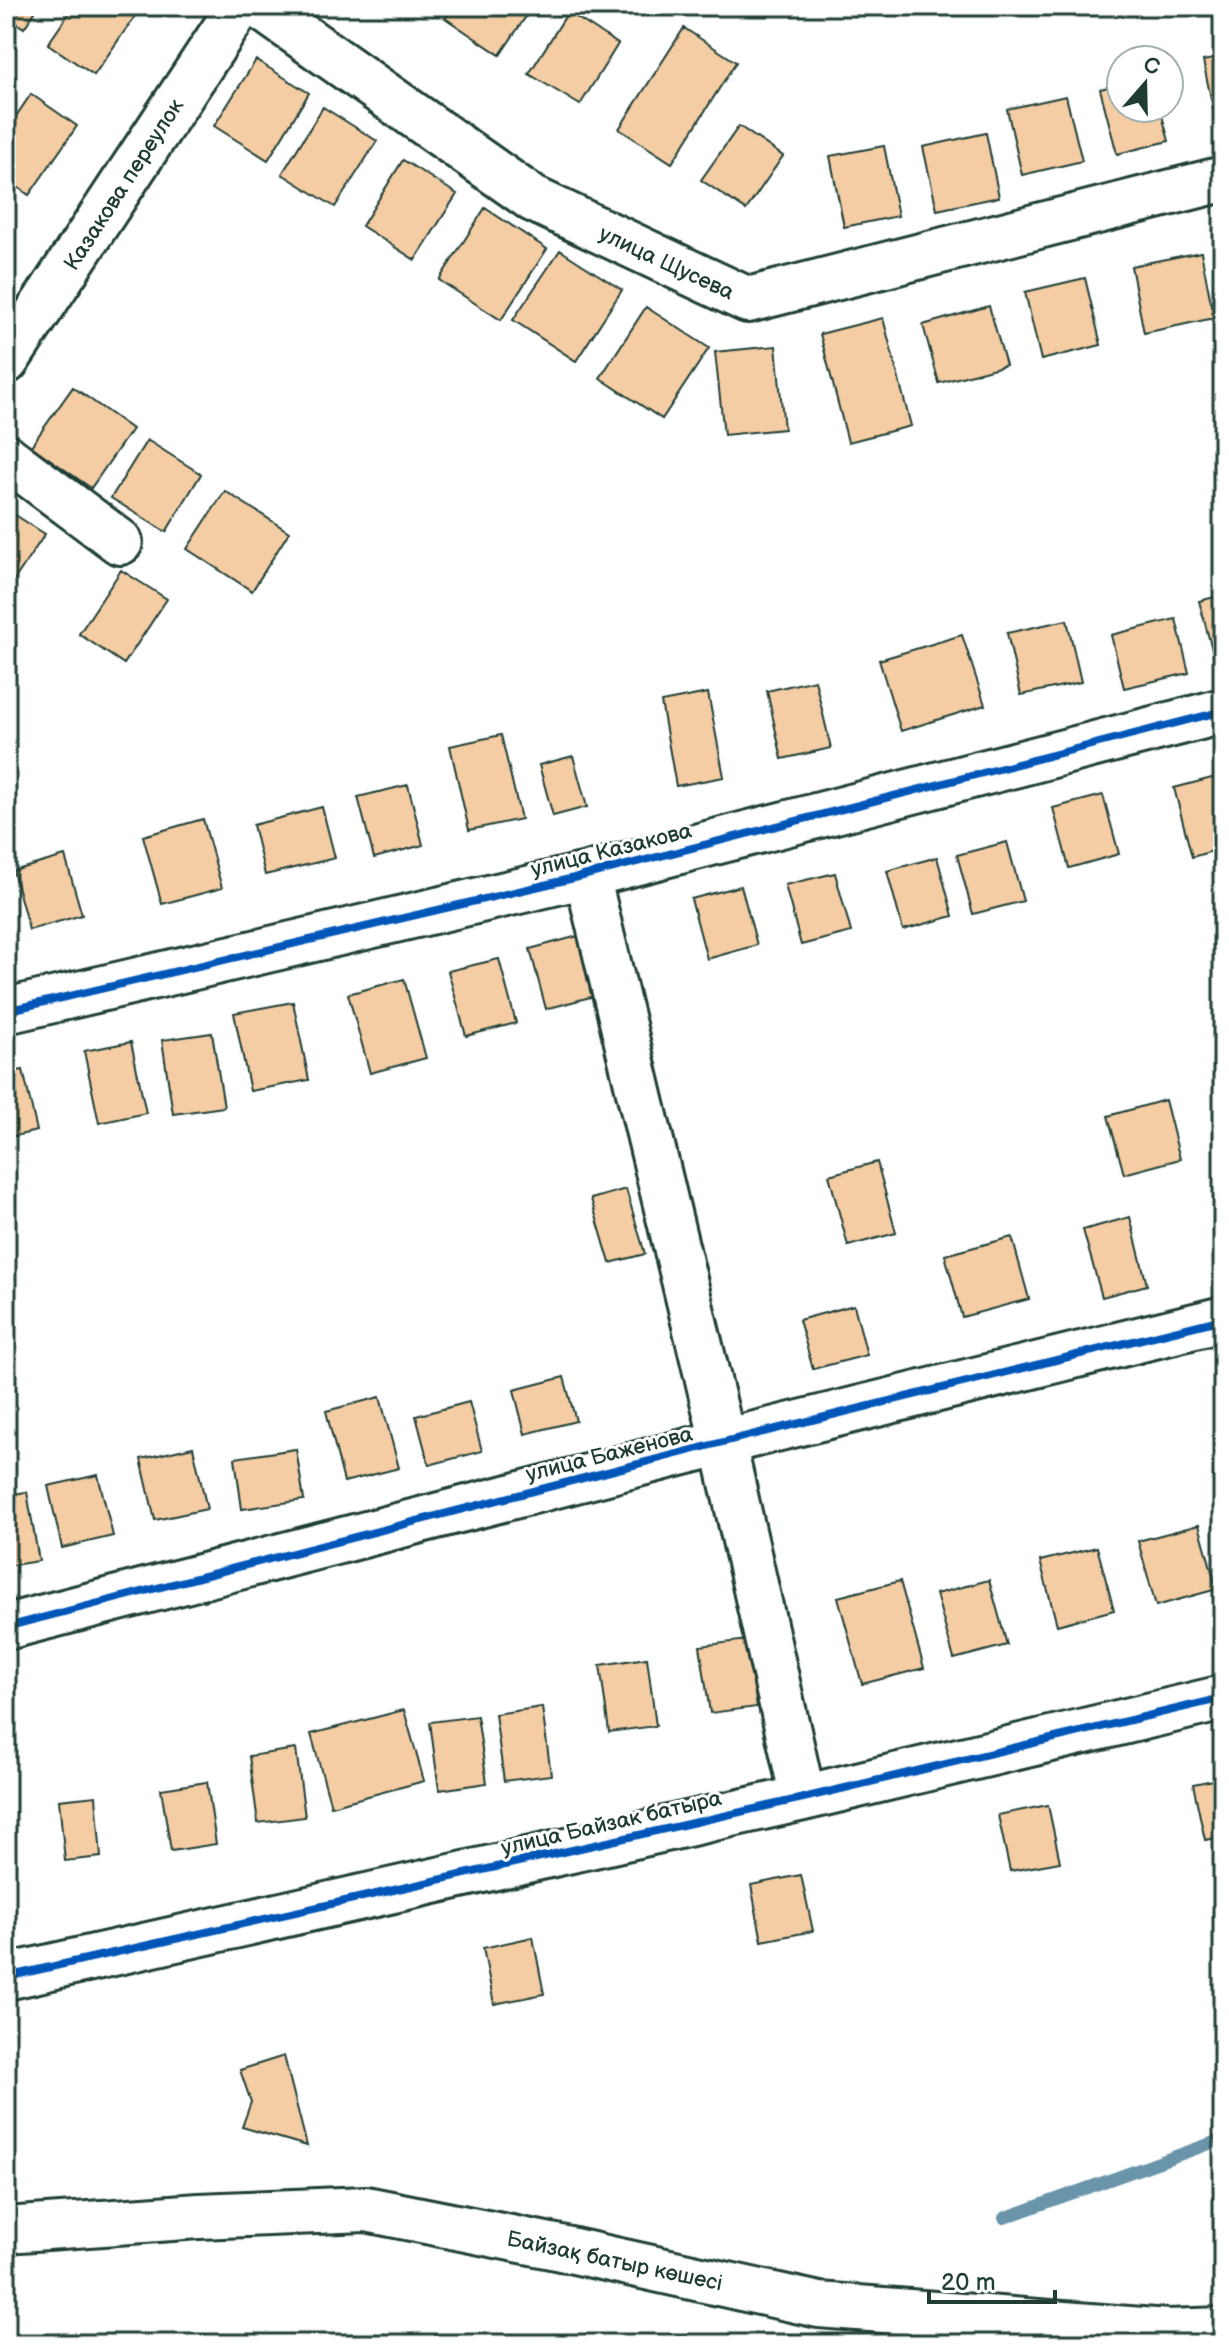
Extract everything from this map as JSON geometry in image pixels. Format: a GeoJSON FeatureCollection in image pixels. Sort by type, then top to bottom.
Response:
{"type":"FeatureCollection","features":[{"type":"Feature","properties":{"kind":"street","name":"Казакова переулок"},"geometry":{"type":"LineString","coordinates":[[6,361],[240,6]]}},
{"type":"Feature","properties":{"kind":"street","name":"улица Щусева"},"geometry":{"type":"LineString","coordinates":[[259,6],[533,199],[748,300],[1223,179]]}},
{"type":"Feature","properties":{"kind":"street"},"geometry":{"type":"LineString","coordinates":[[6,457],[120,542]]}},
{"type":"Feature","properties":{"kind":"street","name":"улица Казакова"},"geometry":{"type":"LineString","coordinates":[[6,1011],[587,875],[1223,711]]}},
{"type":"Feature","properties":{"kind":"street"},"geometry":{"type":"LineString","coordinates":[[587,875],[723,1442],[803,1798]]}},
{"type":"Feature","properties":{"kind":"street","name":"улица Баженова"},"geometry":{"type":"LineString","coordinates":[[6,1627],[723,1442],[1223,1319]]}},
{"type":"Feature","properties":{"kind":"street","name":"улица Байзак батыра"},"geometry":{"type":"LineString","coordinates":[[6,1977],[803,1798],[1223,1698]]}},
{"type":"Feature","properties":{"kind":"street","name":"Байзақ батыр көшесі"},"geometry":{"type":"LineString","coordinates":[[6,2230],[199,2216],[366,2209],[819,2305],[1168,2332],[1223,2330]]}},
{"type":"Feature","properties":{"kind":"building"},"geometry":{"type":"Polygon","coordinates":[[[6,6],[39,6],[24,28],[6,16],[6,6]]]}},
{"type":"Feature","properties":{"kind":"building"},"geometry":{"type":"Polygon","coordinates":[[[74,6],[142,6],[94,75],[48,44],[74,6]]]}},
{"type":"Feature","properties":{"kind":"building"},"geometry":{"type":"Polygon","coordinates":[[[453,6],[533,6],[500,55],[445,18],[453,6]]]}},
{"type":"Feature","properties":{"kind":"building"},"geometry":{"type":"Polygon","coordinates":[[[568,12],[618,44],[580,105],[529,74],[568,12]]]}},
{"type":"Feature","properties":{"kind":"building"},"geometry":{"type":"Polygon","coordinates":[[[684,28],[736,62],[672,163],[619,129],[684,28]]]}},
{"type":"Feature","properties":{"kind":"building"},"geometry":{"type":"Polygon","coordinates":[[[1223,57],[1223,126],[1217,127],[1203,61],[1223,57]]]}},
{"type":"Feature","properties":{"kind":"building"},"geometry":{"type":"Polygon","coordinates":[[[256,60],[309,93],[268,160],[214,126],[256,60]]]}},
{"type":"Feature","properties":{"kind":"building"},"geometry":{"type":"Polygon","coordinates":[[[1105,88],[1105,108],[1100,89],[1105,88]]]}},
{"type":"Feature","properties":{"kind":"building"},"geometry":{"type":"Polygon","coordinates":[[[31,94],[77,126],[29,195],[6,179],[6,131],[31,94]]]}},
{"type":"Feature","properties":{"kind":"building"},"geometry":{"type":"Polygon","coordinates":[[[1066,96],[1082,161],[1022,175],[1007,109],[1066,96]]]}},
{"type":"Feature","properties":{"kind":"building"},"geometry":{"type":"Polygon","coordinates":[[[323,107],[377,141],[335,207],[282,174],[323,107]]]}},
{"type":"Feature","properties":{"kind":"building"},"geometry":{"type":"Polygon","coordinates":[[[1109,124],[1164,124],[1169,141],[1117,154],[1109,124]]]}},
{"type":"Feature","properties":{"kind":"building"},"geometry":{"type":"Polygon","coordinates":[[[739,126],[783,156],[746,210],[701,180],[739,126]]]}},
{"type":"Feature","properties":{"kind":"building"},"geometry":{"type":"Polygon","coordinates":[[[986,133],[999,197],[937,210],[923,147],[986,133]]]}},
{"type":"Feature","properties":{"kind":"building"},"geometry":{"type":"Polygon","coordinates":[[[884,146],[898,216],[844,227],[830,156],[884,146]]]}},
{"type":"Feature","properties":{"kind":"building"},"geometry":{"type":"Polygon","coordinates":[[[403,160],[457,194],[415,260],[362,226],[403,160]]]}},
{"type":"Feature","properties":{"kind":"building"},"geometry":{"type":"Polygon","coordinates":[[[485,208],[547,249],[501,320],[439,280],[485,208]]]}},
{"type":"Feature","properties":{"kind":"building"},"geometry":{"type":"Polygon","coordinates":[[[560,250],[622,290],[576,361],[513,320],[560,250]]]}},
{"type":"Feature","properties":{"kind":"building"},"geometry":{"type":"Polygon","coordinates":[[[1201,252],[1214,318],[1144,333],[1131,266],[1201,252]]]}},
{"type":"Feature","properties":{"kind":"building"},"geometry":{"type":"Polygon","coordinates":[[[1085,278],[1101,345],[1041,360],[1025,292],[1085,278]]]}},
{"type":"Feature","properties":{"kind":"building"},"geometry":{"type":"Polygon","coordinates":[[[989,306],[1006,365],[939,383],[923,325],[989,306]]]}},
{"type":"Feature","properties":{"kind":"building"},"geometry":{"type":"Polygon","coordinates":[[[646,307],[709,348],[662,419],[600,378],[646,307]]]}},
{"type":"Feature","properties":{"kind":"building"},"geometry":{"type":"Polygon","coordinates":[[[883,318],[911,426],[848,442],[820,334],[883,318]]]}},
{"type":"Feature","properties":{"kind":"building"},"geometry":{"type":"Polygon","coordinates":[[[776,346],[784,429],[724,435],[715,352],[776,346]]]}},
{"type":"Feature","properties":{"kind":"building"},"geometry":{"type":"Polygon","coordinates":[[[73,387],[132,429],[91,488],[31,446],[73,387]]]}},
{"type":"Feature","properties":{"kind":"building"},"geometry":{"type":"Polygon","coordinates":[[[147,440],[201,474],[166,532],[111,498],[147,440]]]}},
{"type":"Feature","properties":{"kind":"building"},"geometry":{"type":"Polygon","coordinates":[[[225,491],[289,532],[252,591],[187,549],[225,491]]]}},
{"type":"Feature","properties":{"kind":"building"},"geometry":{"type":"Polygon","coordinates":[[[6,509],[45,534],[6,592],[6,509]]]}},
{"type":"Feature","properties":{"kind":"building"},"geometry":{"type":"Polygon","coordinates":[[[121,570],[167,599],[124,664],[79,634],[121,570]]]}},
{"type":"Feature","properties":{"kind":"building"},"geometry":{"type":"Polygon","coordinates":[[[1223,595],[1223,654],[1214,657],[1199,601],[1223,595]]]}},
{"type":"Feature","properties":{"kind":"building"},"geometry":{"type":"Polygon","coordinates":[[[1176,619],[1189,673],[1124,688],[1111,635],[1176,619]]]}},
{"type":"Feature","properties":{"kind":"building"},"geometry":{"type":"Polygon","coordinates":[[[1067,620],[1081,682],[1021,695],[1007,633],[1067,620]]]}},
{"type":"Feature","properties":{"kind":"building"},"geometry":{"type":"Polygon","coordinates":[[[962,635],[985,705],[901,731],[879,660],[962,635]]]}},
{"type":"Feature","properties":{"kind":"building"},"geometry":{"type":"Polygon","coordinates":[[[815,680],[831,748],[782,759],[767,691],[815,680]]]}},
{"type":"Feature","properties":{"kind":"building"},"geometry":{"type":"Polygon","coordinates":[[[708,693],[724,777],[676,786],[661,702],[708,693]]]}},
{"type":"Feature","properties":{"kind":"building"},"geometry":{"type":"Polygon","coordinates":[[[501,735],[521,819],[469,830],[450,746],[501,735]]]}},
{"type":"Feature","properties":{"kind":"building"},"geometry":{"type":"Polygon","coordinates":[[[573,756],[587,807],[553,816],[539,765],[573,756]]]}},
{"type":"Feature","properties":{"kind":"building"},"geometry":{"type":"Polygon","coordinates":[[[1223,775],[1223,848],[1192,857],[1174,788],[1223,775]]]}},
{"type":"Feature","properties":{"kind":"building"},"geometry":{"type":"Polygon","coordinates":[[[408,785],[423,845],[374,858],[358,797],[408,785]]]}},
{"type":"Feature","properties":{"kind":"building"},"geometry":{"type":"Polygon","coordinates":[[[1103,795],[1119,854],[1069,868],[1053,808],[1103,795]]]}},
{"type":"Feature","properties":{"kind":"building"},"geometry":{"type":"Polygon","coordinates":[[[322,807],[335,858],[265,875],[253,825],[322,807]]]}},
{"type":"Feature","properties":{"kind":"building"},"geometry":{"type":"Polygon","coordinates":[[[203,819],[222,888],[162,904],[143,836],[203,819]]]}},
{"type":"Feature","properties":{"kind":"building"},"geometry":{"type":"Polygon","coordinates":[[[1007,842],[1023,901],[973,914],[957,855],[1007,842]]]}},
{"type":"Feature","properties":{"kind":"building"},"geometry":{"type":"Polygon","coordinates":[[[65,856],[82,915],[29,930],[13,871],[65,856]]]}},
{"type":"Feature","properties":{"kind":"building"},"geometry":{"type":"Polygon","coordinates":[[[937,857],[953,916],[903,930],[887,871],[937,857]]]}},
{"type":"Feature","properties":{"kind":"building"},"geometry":{"type":"Polygon","coordinates":[[[835,873],[851,932],[801,945],[785,885],[835,873]]]}},
{"type":"Feature","properties":{"kind":"building"},"geometry":{"type":"Polygon","coordinates":[[[741,886],[757,945],[707,959],[691,899],[741,886]]]}},
{"type":"Feature","properties":{"kind":"building"},"geometry":{"type":"Polygon","coordinates":[[[578,936],[594,996],[546,1009],[530,949],[578,936]]]}},
{"type":"Feature","properties":{"kind":"building"},"geometry":{"type":"Polygon","coordinates":[[[499,959],[516,1023],[466,1036],[448,971],[499,959]]]}},
{"type":"Feature","properties":{"kind":"building"},"geometry":{"type":"Polygon","coordinates":[[[404,979],[426,1058],[370,1073],[348,994],[404,979]]]}},
{"type":"Feature","properties":{"kind":"building"},"geometry":{"type":"Polygon","coordinates":[[[293,1002],[309,1080],[250,1091],[234,1013],[293,1002]]]}},
{"type":"Feature","properties":{"kind":"building"},"geometry":{"type":"Polygon","coordinates":[[[212,1033],[224,1107],[173,1114],[162,1040],[212,1033]]]}},
{"type":"Feature","properties":{"kind":"building"},"geometry":{"type":"Polygon","coordinates":[[[131,1042],[146,1113],[99,1123],[84,1051],[131,1042]]]}},
{"type":"Feature","properties":{"kind":"building"},"geometry":{"type":"Polygon","coordinates":[[[23,1070],[37,1131],[6,1138],[6,1073],[23,1070]]]}},
{"type":"Feature","properties":{"kind":"building"},"geometry":{"type":"Polygon","coordinates":[[[1165,1100],[1180,1159],[1124,1174],[1108,1116],[1165,1100]]]}},
{"type":"Feature","properties":{"kind":"building"},"geometry":{"type":"Polygon","coordinates":[[[877,1162],[896,1233],[848,1246],[829,1175],[877,1162]]]}},
{"type":"Feature","properties":{"kind":"building"},"geometry":{"type":"Polygon","coordinates":[[[626,1189],[645,1254],[610,1263],[591,1199],[626,1189]]]}},
{"type":"Feature","properties":{"kind":"building"},"geometry":{"type":"Polygon","coordinates":[[[1130,1217],[1147,1285],[1102,1297],[1083,1230],[1130,1217]]]}},
{"type":"Feature","properties":{"kind":"building"},"geometry":{"type":"Polygon","coordinates":[[[1012,1237],[1029,1299],[962,1317],[945,1255],[1012,1237]]]}},
{"type":"Feature","properties":{"kind":"building"},"geometry":{"type":"Polygon","coordinates":[[[854,1305],[867,1355],[813,1369],[799,1320],[854,1305]]]}},
{"type":"Feature","properties":{"kind":"building"},"geometry":{"type":"Polygon","coordinates":[[[564,1377],[576,1421],[525,1434],[514,1390],[564,1377]]]}},
{"type":"Feature","properties":{"kind":"building"},"geometry":{"type":"Polygon","coordinates":[[[380,1397],[399,1468],[344,1482],[326,1411],[380,1397]]]}},
{"type":"Feature","properties":{"kind":"building"},"geometry":{"type":"Polygon","coordinates":[[[469,1402],[482,1451],[429,1465],[416,1416],[469,1402]]]}},
{"type":"Feature","properties":{"kind":"building"},"geometry":{"type":"Polygon","coordinates":[[[193,1447],[207,1509],[155,1520],[141,1459],[193,1447]]]}},
{"type":"Feature","properties":{"kind":"building"},"geometry":{"type":"Polygon","coordinates":[[[296,1449],[304,1500],[242,1509],[235,1458],[296,1449]]]}},
{"type":"Feature","properties":{"kind":"building"},"geometry":{"type":"Polygon","coordinates":[[[98,1475],[113,1536],[62,1548],[48,1486],[98,1475]]]}},
{"type":"Feature","properties":{"kind":"building"},"geometry":{"type":"Polygon","coordinates":[[[27,1492],[39,1561],[6,1566],[6,1495],[27,1492]]]}},
{"type":"Feature","properties":{"kind":"building"},"geometry":{"type":"Polygon","coordinates":[[[1199,1525],[1217,1589],[1156,1606],[1138,1541],[1199,1525]]]}},
{"type":"Feature","properties":{"kind":"building"},"geometry":{"type":"Polygon","coordinates":[[[1097,1547],[1114,1610],[1057,1625],[1040,1561],[1097,1547]]]}},
{"type":"Feature","properties":{"kind":"building"},"geometry":{"type":"Polygon","coordinates":[[[989,1580],[1007,1645],[954,1659],[936,1594],[989,1580]]]}},
{"type":"Feature","properties":{"kind":"building"},"geometry":{"type":"Polygon","coordinates":[[[900,1581],[924,1668],[862,1684],[838,1597],[900,1581]]]}},
{"type":"Feature","properties":{"kind":"building"},"geometry":{"type":"Polygon","coordinates":[[[747,1640],[757,1707],[710,1713],[700,1646],[747,1640]]]}},
{"type":"Feature","properties":{"kind":"building"},"geometry":{"type":"Polygon","coordinates":[[[647,1658],[656,1726],[609,1732],[600,1665],[647,1658]]]}},
{"type":"Feature","properties":{"kind":"building"},"geometry":{"type":"Polygon","coordinates":[[[542,1707],[551,1775],[504,1781],[495,1714],[542,1707]]]}},
{"type":"Feature","properties":{"kind":"building"},"geometry":{"type":"Polygon","coordinates":[[[404,1710],[424,1781],[331,1806],[311,1734],[404,1710]]]}},
{"type":"Feature","properties":{"kind":"building"},"geometry":{"type":"Polygon","coordinates":[[[477,1716],[487,1783],[439,1790],[430,1722],[477,1716]]]}},
{"type":"Feature","properties":{"kind":"building"},"geometry":{"type":"Polygon","coordinates":[[[296,1749],[305,1817],[258,1823],[249,1756],[296,1749]]]}},
{"type":"Feature","properties":{"kind":"building"},"geometry":{"type":"Polygon","coordinates":[[[1223,1778],[1223,1837],[1205,1840],[1193,1784],[1223,1778]]]}},
{"type":"Feature","properties":{"kind":"building"},"geometry":{"type":"Polygon","coordinates":[[[207,1782],[216,1844],[171,1851],[161,1789],[207,1782]]]}},
{"type":"Feature","properties":{"kind":"building"},"geometry":{"type":"Polygon","coordinates":[[[96,1796],[101,1857],[65,1861],[59,1800],[96,1796]]]}},
{"type":"Feature","properties":{"kind":"building"},"geometry":{"type":"Polygon","coordinates":[[[1048,1805],[1060,1862],[1010,1871],[998,1815],[1048,1805]]]}},
{"type":"Feature","properties":{"kind":"building"},"geometry":{"type":"Polygon","coordinates":[[[801,1875],[813,1931],[762,1941],[751,1885],[801,1875]]]}},
{"type":"Feature","properties":{"kind":"building"},"geometry":{"type":"Polygon","coordinates":[[[533,1937],[544,1994],[494,2004],[483,1948],[533,1937]]]}},
{"type":"Feature","properties":{"kind":"building"},"geometry":{"type":"Polygon","coordinates":[[[284,2056],[307,2146],[242,2127],[251,2102],[240,2070],[284,2056]]]}},
{"type":"Feature","properties":{"kind":"waterway"},"geometry":{"type":"LineString","coordinates":[[1004,2218],[1223,2139]]}},
{"type":"Feature","properties":{"kind":"cycle path"},"geometry":{"type":"LineString","coordinates":[[6,1011],[587,875],[1223,711]]}},
{"type":"Feature","properties":{"kind":"cycle path"},"geometry":{"type":"LineString","coordinates":[[6,1627],[723,1442],[1223,1319]]}},
{"type":"Feature","properties":{"kind":"cycle path"},"geometry":{"type":"LineString","coordinates":[[6,1977],[803,1798],[1223,1698]]}}]}
